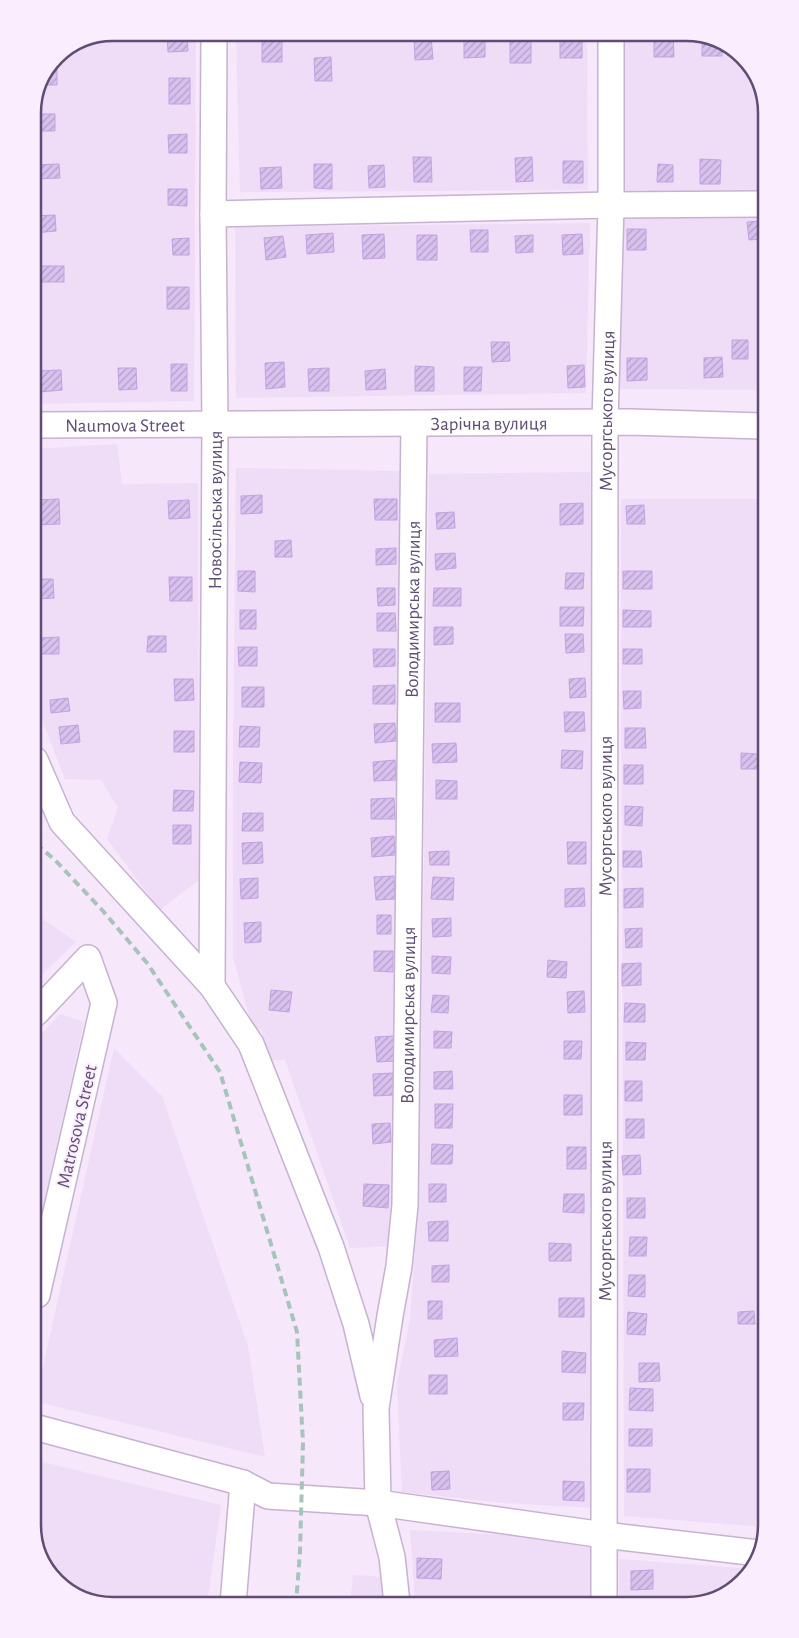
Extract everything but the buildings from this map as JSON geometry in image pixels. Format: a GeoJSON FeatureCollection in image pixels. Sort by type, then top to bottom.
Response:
{"type":"FeatureCollection","features":[{"type":"Feature","properties":{"kind":"street","name":"Новосільська вулиця"},"geometry":{"type":"LineString","coordinates":[[212,986],[215,424],[214,41]]}},
{"type":"Feature","properties":{"kind":"street","name":"Мусоргського вулиця"},"geometry":{"type":"LineString","coordinates":[[604,1597],[605,422],[610,205],[611,41]]}},
{"type":"Feature","properties":{"kind":"street"},"geometry":{"type":"LineString","coordinates":[[213,214],[610,205],[758,204]]}},
{"type":"Feature","properties":{"kind":"street","name":"Зарічна вулиця"},"geometry":{"type":"LineString","coordinates":[[215,424],[605,422],[758,426]]}},
{"type":"Feature","properties":{"kind":"street","name":"Naumova Street"},"geometry":{"type":"LineString","coordinates":[[41,425],[215,424]]}},
{"type":"Feature","properties":{"kind":"street","name":"Володимирська вулиця"},"geometry":{"type":"LineString","coordinates":[[396,1597],[392,1557],[378,1503],[376,1408],[399,1266],[405,1205],[414,424]]}},
{"type":"Feature","properties":{"kind":"street"},"geometry":{"type":"LineString","coordinates":[[41,774],[62,822],[212,986],[251,1044],[328,1238],[356,1324],[376,1408]]}},
{"type":"Feature","properties":{"kind":"street","name":"Matrosova Street"},"geometry":{"type":"LineString","coordinates":[[41,1008],[88,958],[104,1003],[41,1282]]}},
{"type":"Feature","properties":{"kind":"street"},"geometry":{"type":"LineString","coordinates":[[41,1429],[243,1483],[268,1496],[378,1503],[604,1535],[752,1553]]}},
{"type":"Feature","properties":{"kind":"street"},"geometry":{"type":"LineString","coordinates":[[234,1597],[243,1483]]}},
{"type":"Feature","properties":{"kind":"shaded area"},"geometry":{"type":"Polygon","coordinates":[[[113,41],[196,41],[194,401],[41,404],[41,108],[49,81],[56,69],[77,51],[90,45],[113,41]]]}},
{"type":"Feature","properties":{"kind":"shaded area"},"geometry":{"type":"Polygon","coordinates":[[[236,41],[587,41],[588,190],[240,192],[236,41]]]}},
{"type":"Feature","properties":{"kind":"shaded area"},"geometry":{"type":"Polygon","coordinates":[[[625,41],[691,41],[709,45],[726,53],[743,69],[752,85],[756,99],[758,113],[758,190],[624,191],[625,41]]]}},
{"type":"Feature","properties":{"kind":"shaded area"},"geometry":{"type":"Polygon","coordinates":[[[758,215],[758,390],[617,389],[620,218],[758,215]]]}},
{"type":"Feature","properties":{"kind":"shaded area"},"geometry":{"type":"Polygon","coordinates":[[[590,223],[586,393],[236,398],[235,227],[590,223]]]}},
{"type":"Feature","properties":{"kind":"shaded area"},"geometry":{"type":"Polygon","coordinates":[[[117,444],[122,484],[198,483],[199,880],[160,910],[107,839],[118,808],[101,780],[65,779],[41,718],[41,449],[117,444]]]}},
{"type":"Feature","properties":{"kind":"shaded area"},"geometry":{"type":"Polygon","coordinates":[[[236,468],[401,471],[403,797],[400,985],[391,1246],[350,1248],[285,1060],[270,1060],[261,1029],[253,1030],[233,957],[236,468]]]}},
{"type":"Feature","properties":{"kind":"shaded area"},"geometry":{"type":"Polygon","coordinates":[[[590,472],[594,880],[596,1508],[505,1503],[402,1492],[397,1384],[410,1318],[415,1252],[421,1063],[429,474],[590,472]]]}},
{"type":"Feature","properties":{"kind":"shaded area"},"geometry":{"type":"Polygon","coordinates":[[[621,499],[758,499],[758,1526],[624,1516],[621,499]]]}},
{"type":"Feature","properties":{"kind":"shaded area"},"geometry":{"type":"Polygon","coordinates":[[[41,918],[76,942],[41,975],[41,918]]]}},
{"type":"Feature","properties":{"kind":"shaded area"},"geometry":{"type":"Polygon","coordinates":[[[60,1014],[84,1022],[41,1215],[41,1035],[60,1014]]]}},
{"type":"Feature","properties":{"kind":"shaded area"},"geometry":{"type":"Polygon","coordinates":[[[114,1048],[162,1096],[248,1346],[265,1457],[41,1403],[41,1376],[114,1048]]]}},
{"type":"Feature","properties":{"kind":"shaded area"},"geometry":{"type":"Polygon","coordinates":[[[41,1462],[221,1505],[208,1597],[108,1597],[99,1595],[85,1591],[69,1582],[56,1569],[47,1553],[41,1525],[41,1462]]]}},
{"type":"Feature","properties":{"kind":"shaded area"},"geometry":{"type":"Polygon","coordinates":[[[410,1530],[506,1535],[590,1547],[590,1597],[415,1597],[410,1530]]]}},
{"type":"Feature","properties":{"kind":"shaded area"},"geometry":{"type":"Polygon","coordinates":[[[619,1559],[743,1568],[730,1582],[722,1587],[700,1595],[686,1597],[619,1597],[619,1559]]]}},
{"type":"Feature","properties":{"kind":"shaded area"},"geometry":{"type":"Polygon","coordinates":[[[353,1575],[386,1577],[387,1597],[351,1597],[353,1575]]]}},
{"type":"Feature","properties":{"kind":"railway"},"geometry":{"type":"LineString","coordinates":[[41,848],[55,860],[103,911],[147,963],[220,1072],[297,1332],[303,1443],[300,1552],[297,1597]]}}]}
